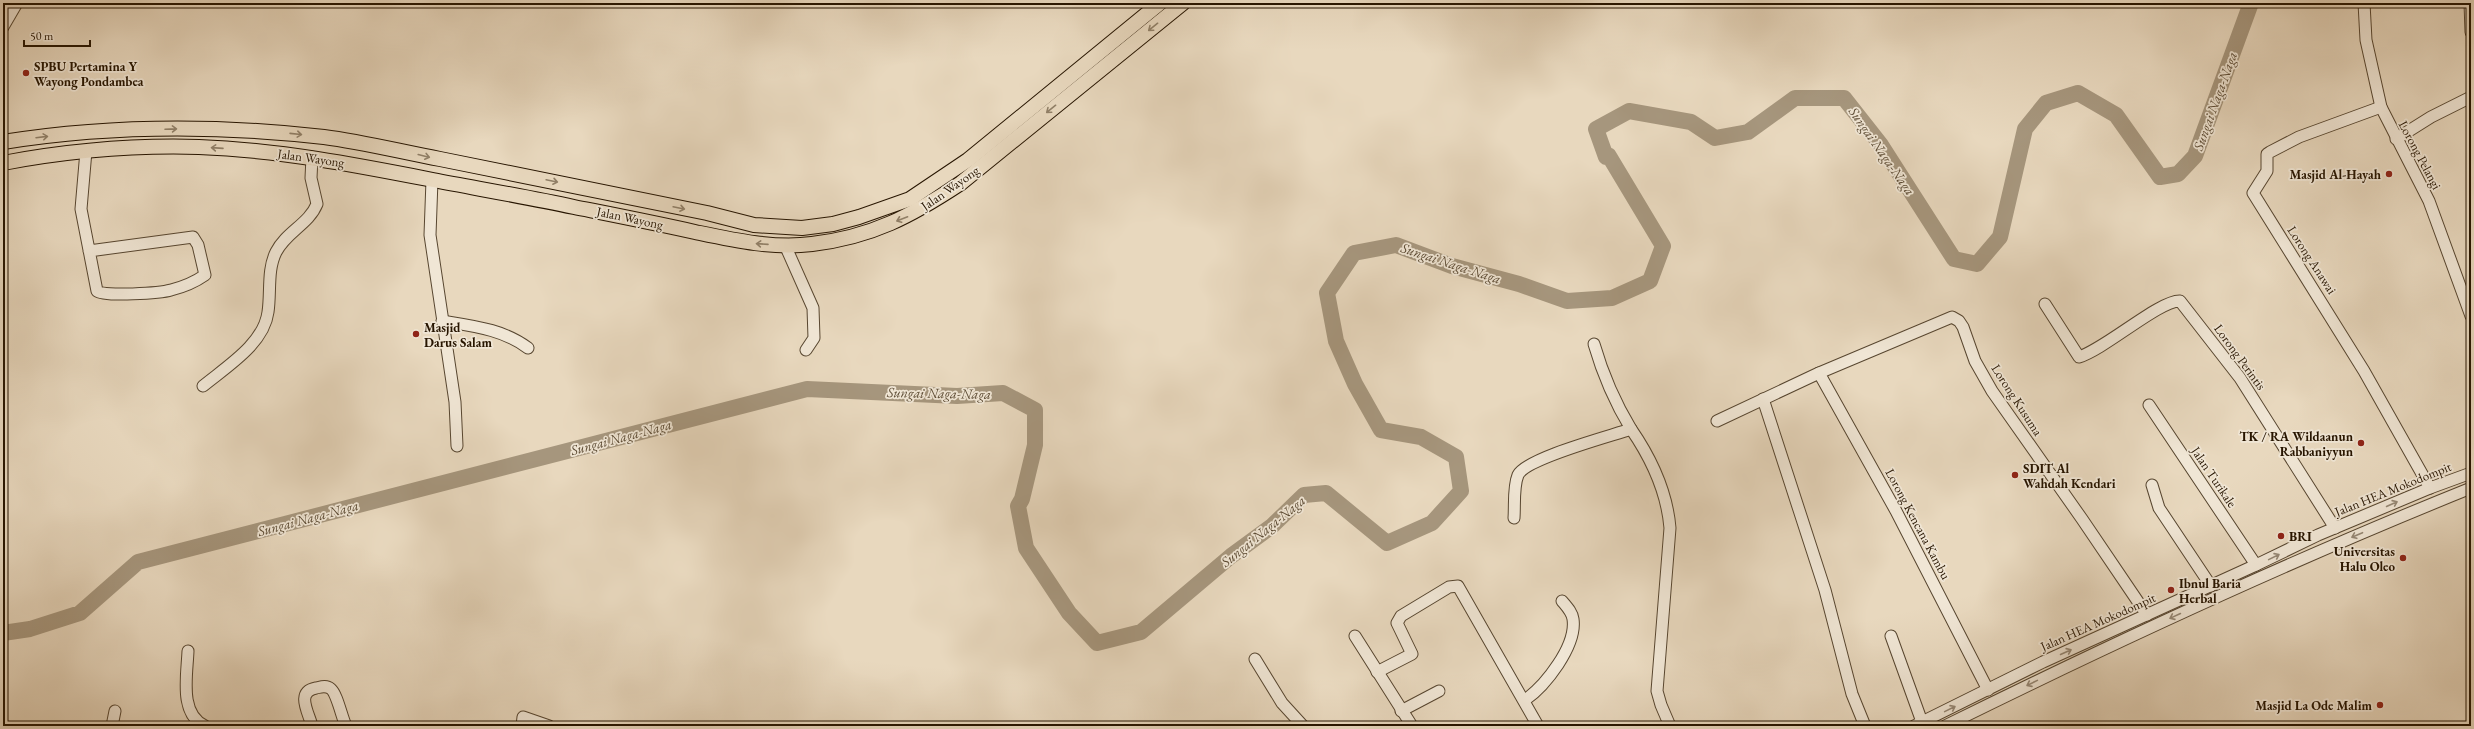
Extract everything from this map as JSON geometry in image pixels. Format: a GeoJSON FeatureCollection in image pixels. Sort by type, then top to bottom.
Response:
{"type":"FeatureCollection","features":[{"type":"Feature","properties":{"kind":"main road","name":"Jalan Wayong"},"geometry":{"type":"LineString","coordinates":[[3,142],[125,130],[202,128],[326,137],[406,151],[707,213],[754,225],[802,228],[832,224],[885,210],[910,199],[968,160],[1160,3]]}},
{"type":"Feature","properties":{"kind":"main road","name":"Jalan Wayong"},"geometry":{"type":"LineString","coordinates":[[3,163],[86,151],[180,147],[256,151],[312,157],[739,241],[785,245],[811,244],[851,237],[908,217],[920,210],[961,183],[1183,3]]}},
{"type":"Feature","properties":{"kind":"main road"},"geometry":{"type":"LineString","coordinates":[[256,151],[257,131]]}},
{"type":"Feature","properties":{"kind":"street"},"geometry":{"type":"LineString","coordinates":[[3,27],[16,3]]}},
{"type":"Feature","properties":{"kind":"street","name":"Lorong Pelangi"},"geometry":{"type":"LineString","coordinates":[[2364,3],[2366,40],[2381,107],[2396,139],[2413,167],[2429,201],[2471,316]]}},
{"type":"Feature","properties":{"kind":"street"},"geometry":{"type":"LineString","coordinates":[[2470,3],[2471,29]]}},
{"type":"Feature","properties":{"kind":"street"},"geometry":{"type":"LineString","coordinates":[[2396,139],[2431,117],[2471,97]]}},
{"type":"Feature","properties":{"kind":"street","name":"Lorong Anawai"},"geometry":{"type":"LineString","coordinates":[[2381,107],[2299,137],[2267,154],[2267,171],[2253,193],[2356,358],[2430,488]]}},
{"type":"Feature","properties":{"kind":"street"},"geometry":{"type":"LineString","coordinates":[[86,151],[81,202],[88,251],[96,287],[100,294],[170,291],[205,275],[202,256],[193,237],[88,251]]}},
{"type":"Feature","properties":{"kind":"street"},"geometry":{"type":"LineString","coordinates":[[203,386],[248,347],[266,323],[272,260],[277,249],[311,215],[317,204],[311,178],[312,157]]}},
{"type":"Feature","properties":{"kind":"street"},"geometry":{"type":"LineString","coordinates":[[432,180],[430,234],[455,402],[457,446]]}},
{"type":"Feature","properties":{"kind":"street"},"geometry":{"type":"LineString","coordinates":[[785,245],[813,308],[814,338],[806,350]]}},
{"type":"Feature","properties":{"kind":"street","name":"Lorong Perintis"},"geometry":{"type":"LineString","coordinates":[[2045,304],[2075,354],[2081,356],[2114,338],[2168,303],[2180,301],[2240,378],[2335,528]]}},
{"type":"Feature","properties":{"kind":"street","name":"Lorong Kusuma"},"geometry":{"type":"LineString","coordinates":[[1819,373],[1945,319],[1952,318],[1959,321],[1963,327],[1975,361],[1992,391],[2082,518],[2147,615]]}},
{"type":"Feature","properties":{"kind":"street"},"geometry":{"type":"LineString","coordinates":[[442,321],[501,333],[516,339],[528,348]]}},
{"type":"Feature","properties":{"kind":"street"},"geometry":{"type":"LineString","coordinates":[[1594,344],[1603,377],[1615,402],[1643,446],[1656,473],[1668,511],[1670,528],[1657,691],[1670,726]]}},
{"type":"Feature","properties":{"kind":"street"},"geometry":{"type":"LineString","coordinates":[[1717,421],[1819,373]]}},
{"type":"Feature","properties":{"kind":"street","name":"Lorong Kencana Kambu"},"geometry":{"type":"LineString","coordinates":[[1819,373],[1896,511],[1988,690]]}},
{"type":"Feature","properties":{"kind":"street"},"geometry":{"type":"LineString","coordinates":[[1763,399],[1822,583],[1852,694],[1865,726]]}},
{"type":"Feature","properties":{"kind":"street","name":"Jalan Turikale"},"geometry":{"type":"LineString","coordinates":[[2149,405],[2256,565]]}},
{"type":"Feature","properties":{"kind":"street"},"geometry":{"type":"LineString","coordinates":[[1514,518],[1516,481],[1519,474],[1523,470],[1551,455],[1631,429]]}},
{"type":"Feature","properties":{"kind":"street","name":"Jalan HEA Mokodompit"},"geometry":{"type":"LineString","coordinates":[[1918,724],[2096,638],[2335,528],[2430,488],[2471,473]]}},
{"type":"Feature","properties":{"kind":"street"},"geometry":{"type":"LineString","coordinates":[[2152,485],[2159,508],[2211,586]]}},
{"type":"Feature","properties":{"kind":"street","name":"Jalan HEA Mokodompit"},"geometry":{"type":"LineString","coordinates":[[1944,726],[2102,650],[2373,528],[2471,488]]}},
{"type":"Feature","properties":{"kind":"street"},"geometry":{"type":"LineString","coordinates":[[2367,515],[2373,528]]}},
{"type":"Feature","properties":{"kind":"street"},"geometry":{"type":"LineString","coordinates":[[1377,672],[1412,654],[1397,623],[1401,616],[1449,587],[1458,586],[1525,700],[1538,726]]}},
{"type":"Feature","properties":{"kind":"street"},"geometry":{"type":"LineString","coordinates":[[1525,700],[1553,671],[1565,654],[1570,641],[1573,620],[1570,611],[1562,601]]}},
{"type":"Feature","properties":{"kind":"street"},"geometry":{"type":"LineString","coordinates":[[1355,636],[1401,711],[1412,726]]}},
{"type":"Feature","properties":{"kind":"street"},"geometry":{"type":"LineString","coordinates":[[1891,636],[1918,724]]}},
{"type":"Feature","properties":{"kind":"street"},"geometry":{"type":"LineString","coordinates":[[2096,638],[2102,650]]}},
{"type":"Feature","properties":{"kind":"street"},"geometry":{"type":"LineString","coordinates":[[188,652],[190,712],[196,722],[205,726]]}},
{"type":"Feature","properties":{"kind":"street"},"geometry":{"type":"LineString","coordinates":[[1255,659],[1282,704],[1303,726]]}},
{"type":"Feature","properties":{"kind":"street"},"geometry":{"type":"LineString","coordinates":[[312,726],[304,706],[306,692],[310,689],[325,686],[331,689],[346,726]]}},
{"type":"Feature","properties":{"kind":"street"},"geometry":{"type":"LineString","coordinates":[[1401,711],[1439,691]]}},
{"type":"Feature","properties":{"kind":"street"},"geometry":{"type":"LineString","coordinates":[[112,726],[114,711]]}},
{"type":"Feature","properties":{"kind":"street"},"geometry":{"type":"LineString","coordinates":[[522,726],[523,716],[549,726]]}},
{"type":"Feature","properties":{"kind":"waterway","name":"Sungai Naga-Naga"},"geometry":{"type":"LineString","coordinates":[[3,633],[30,629],[80,613],[138,562],[807,389],[957,396],[1003,393],[1035,410],[1035,445],[1022,499],[1018,506],[1026,548],[1069,613],[1097,643],[1141,632],[1231,556],[1272,526],[1304,495],[1326,493],[1387,543],[1432,523],[1461,491],[1456,457],[1421,437],[1381,430],[1355,384],[1336,341],[1327,293],[1354,253],[1396,245],[1452,266],[1519,284],[1567,301],[1612,298],[1650,281],[1663,246],[1609,156],[1606,157],[1596,129],[1629,111],[1691,122],[1715,138],[1748,132],[1795,98],[1844,98],[1881,145],[1954,259],[1977,264],[2000,237],[2025,129],[2046,103],[2078,93],[2116,115],[2160,177],[2178,174],[2195,156],[2251,3]]}},
{"type":"Feature","properties":{"kind":"place","name":"SPBU Pertamina Y Wayong Pondambea"},"geometry":{"type":"Point","coordinates":[26,73]}},
{"type":"Feature","properties":{"kind":"place","name":"Masjid Al-Hayah"},"geometry":{"type":"Point","coordinates":[2389,174]}},
{"type":"Feature","properties":{"kind":"place","name":"Masjid Darus Salam"},"geometry":{"type":"Point","coordinates":[416,334]}},
{"type":"Feature","properties":{"kind":"place","name":"TK / RA Wildaanun Rabbaniyyun"},"geometry":{"type":"Point","coordinates":[2361,443]}},
{"type":"Feature","properties":{"kind":"place","name":"SDIT Al Wahdah Kendari"},"geometry":{"type":"Point","coordinates":[2015,475]}},
{"type":"Feature","properties":{"kind":"place","name":"BRI"},"geometry":{"type":"Point","coordinates":[2281,536]}},
{"type":"Feature","properties":{"kind":"place","name":"Universitas Halu Oleo"},"geometry":{"type":"Point","coordinates":[2403,558]}},
{"type":"Feature","properties":{"kind":"place","name":"Ibnul Baria Herbal"},"geometry":{"type":"Point","coordinates":[2171,590]}},
{"type":"Feature","properties":{"kind":"place","name":"Masjid La Ode Malim"},"geometry":{"type":"Point","coordinates":[2380,705]}}]}
